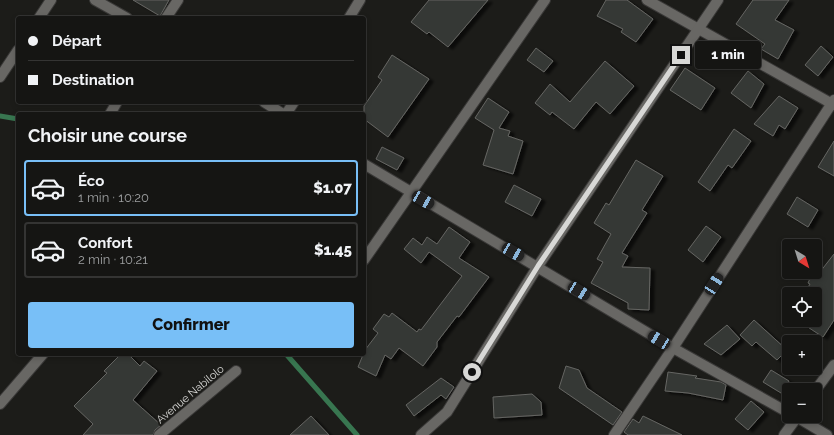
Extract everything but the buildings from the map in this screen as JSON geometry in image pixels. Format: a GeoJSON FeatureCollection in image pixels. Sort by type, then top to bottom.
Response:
{"type":"FeatureCollection","features":[{"type":"Feature","properties":{"kind":"street"},"geometry":{"type":"LineString","coordinates":[[40,16],[50,0]]}},
{"type":"Feature","properties":{"kind":"street"},"geometry":{"type":"LineString","coordinates":[[95,0],[124,16]]}},
{"type":"Feature","properties":{"kind":"street"},"geometry":{"type":"LineString","coordinates":[[167,16],[178,0]]}},
{"type":"Feature","properties":{"kind":"street"},"geometry":{"type":"LineString","coordinates":[[350,16],[360,0]]}},
{"type":"Feature","properties":{"kind":"street"},"geometry":{"type":"LineString","coordinates":[[366,257],[545,0]]}},
{"type":"Feature","properties":{"kind":"street"},"geometry":{"type":"LineString","coordinates":[[614,435],[673,348],[833,103],[647,0]]}},
{"type":"Feature","properties":{"kind":"street"},"geometry":{"type":"LineString","coordinates":[[421,435],[447,412],[538,266],[718,0]]}},
{"type":"Feature","properties":{"kind":"street"},"geometry":{"type":"LineString","coordinates":[[0,77],[16,53]]}},
{"type":"Feature","properties":{"kind":"street"},"geometry":{"type":"LineString","coordinates":[[268,104],[282,112]]}},
{"type":"Feature","properties":{"kind":"street"},"geometry":{"type":"LineString","coordinates":[[366,165],[538,266],[673,348],[782,408]]}},
{"type":"Feature","properties":{"kind":"street"},"geometry":{"type":"LineString","coordinates":[[0,404],[41,356]]}},
{"type":"Feature","properties":{"kind":"street"},"geometry":{"type":"LineString","coordinates":[[821,383],[834,364]]}},
{"type":"Feature","properties":{"kind":"street","name":"Avenue Nabilolo"},"geometry":{"type":"LineString","coordinates":[[159,435],[236,371]]}},
{"type":"Feature","properties":{"kind":"street"},"geometry":{"type":"LineString","coordinates":[[784,435],[791,423]]}},
{"type":"Feature","properties":{"kind":"street"},"geometry":{"type":"LineString","coordinates":[[808,423],[827,435]]}},
{"type":"Feature","properties":{"kind":"waterway"},"geometry":{"type":"LineString","coordinates":[[0,116],[16,119]]}},
{"type":"Feature","properties":{"kind":"waterway"},"geometry":{"type":"LineString","coordinates":[[288,356],[357,435]]}},
{"type":"Feature","properties":{"kind":"route"},"geometry":{"type":"LineString","coordinates":[[472,372],[538,266],[681,55]]}}]}
